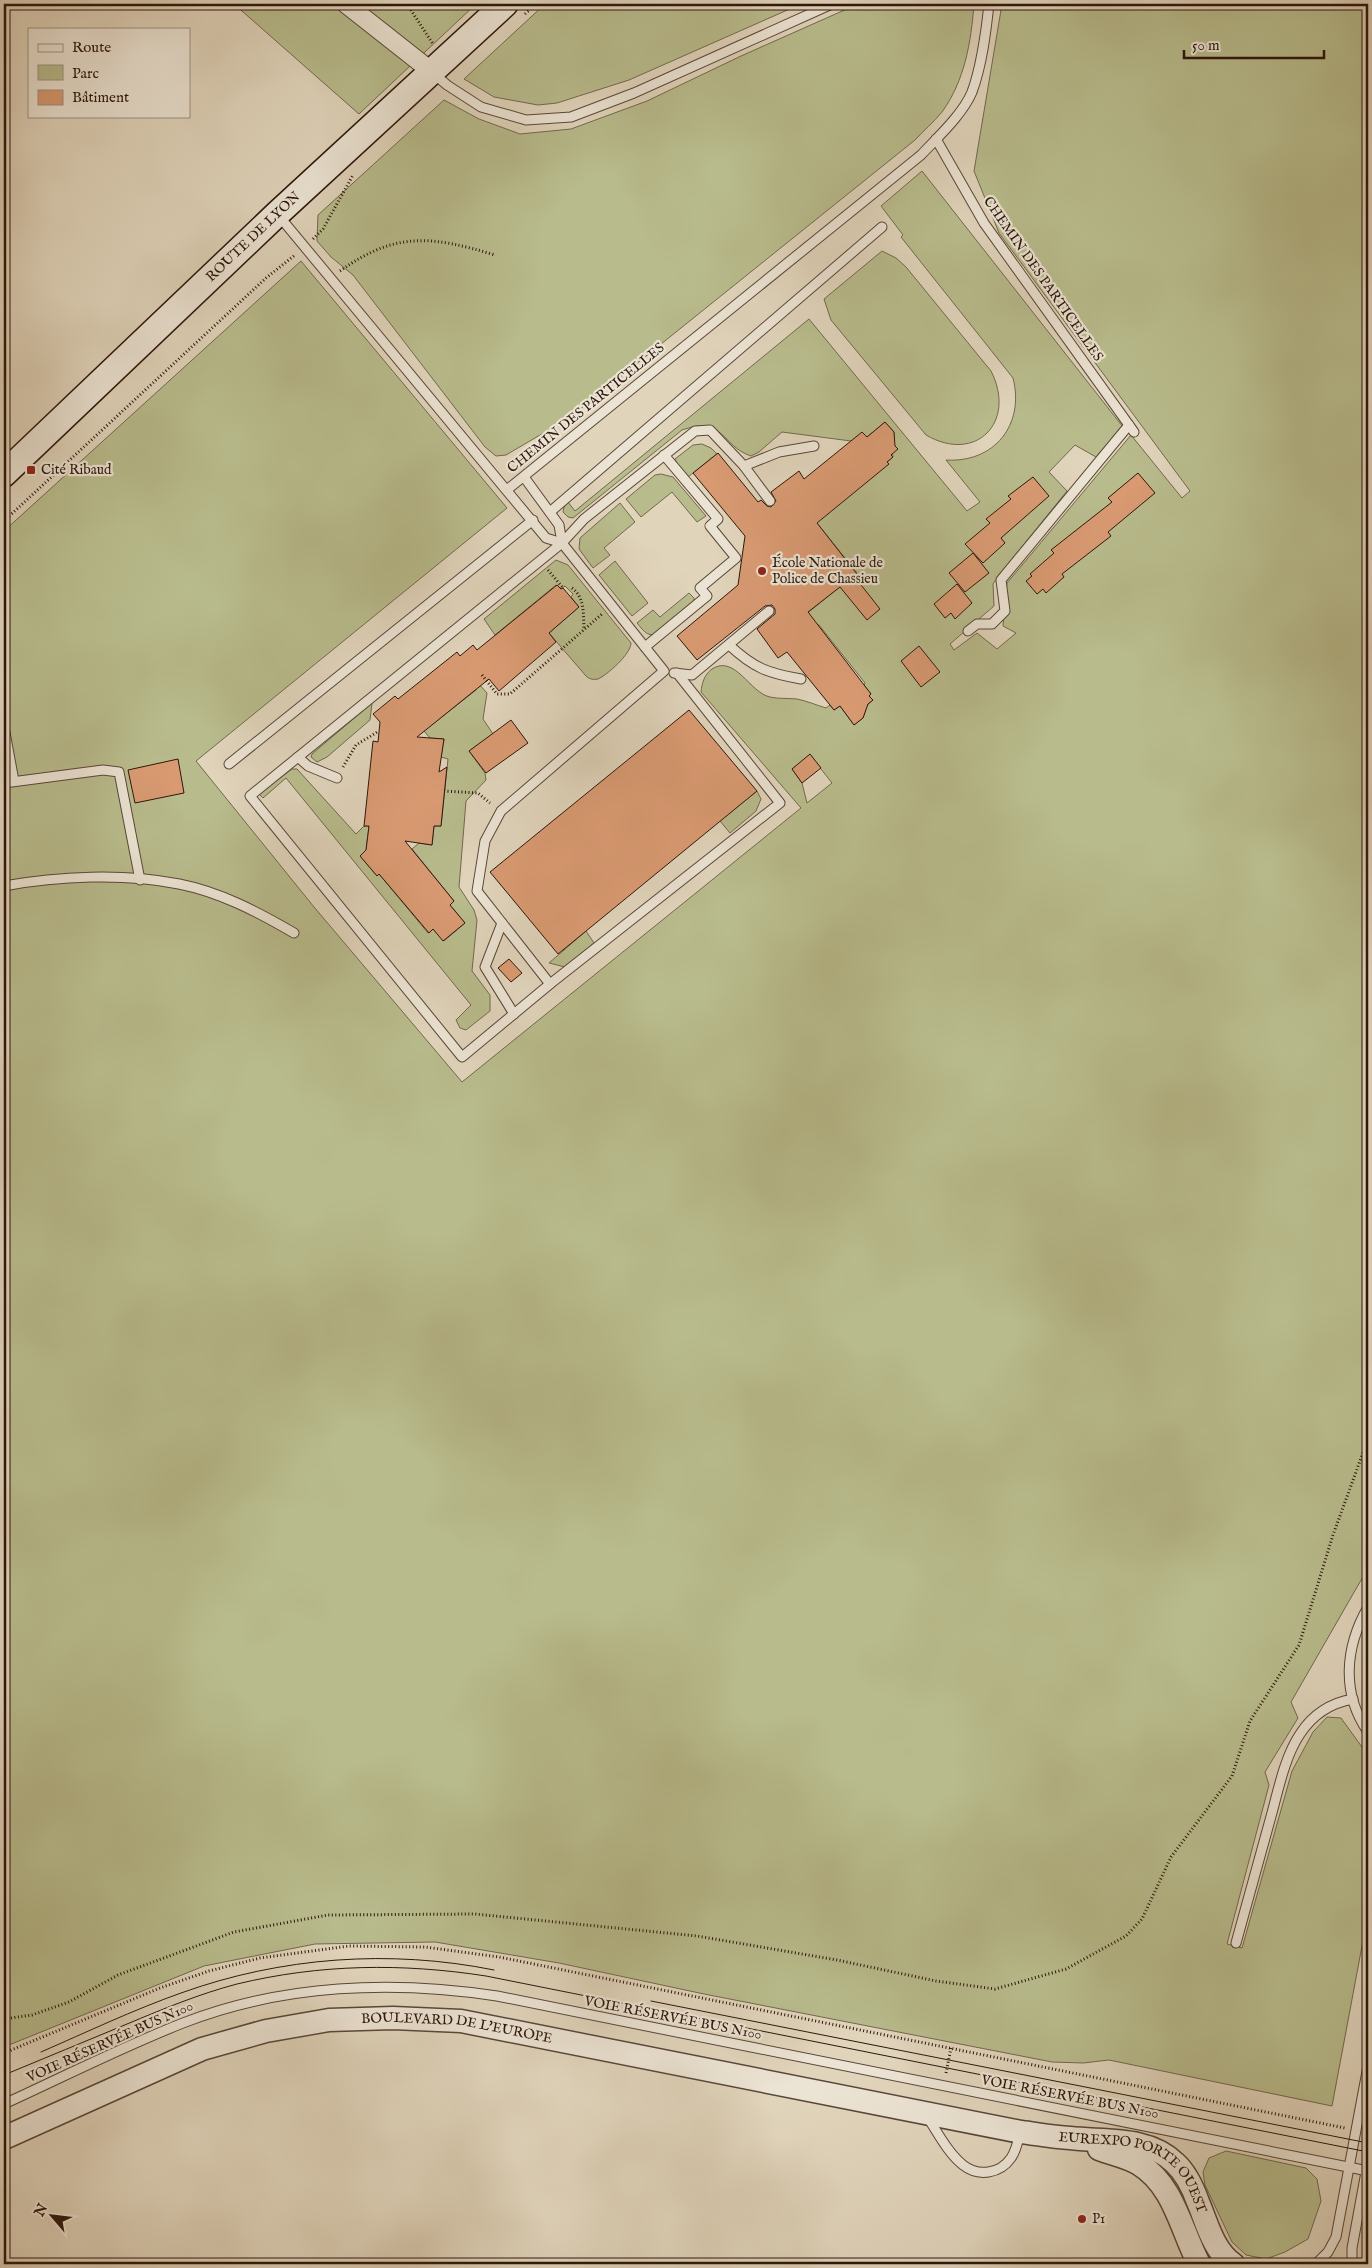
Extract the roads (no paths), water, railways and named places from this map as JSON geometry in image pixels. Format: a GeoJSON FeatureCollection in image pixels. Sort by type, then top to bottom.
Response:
{"type":"FeatureCollection","features":[{"type":"Feature","properties":{"kind":"main road","name":"ROUTE DE LYON"},"geometry":{"type":"LineString","coordinates":[[4,474],[277,214],[505,4]]}},
{"type":"Feature","properties":{"kind":"street"},"geometry":{"type":"LineString","coordinates":[[346,4],[431,71]]}},
{"type":"Feature","properties":{"kind":"street","name":"BOULEVARD DE L'EUROPE"},"geometry":{"type":"LineString","coordinates":[[4,2138],[202,2049],[266,2031],[329,2020],[392,2018],[461,2021],[1021,2132],[1070,2138]]}},
{"type":"Feature","properties":{"kind":"street","name":"EUREXPO PORTE OUEST"},"geometry":{"type":"LineString","coordinates":[[1070,2138],[1138,2163],[1158,2179],[1170,2197],[1199,2264]]}},
{"type":"Feature","properties":{"kind":"street","name":"EUREXPO PORTE OUEST"},"geometry":{"type":"LineString","coordinates":[[1070,2138],[1111,2140],[1155,2148],[1175,2162],[1190,2182],[1212,2237],[1224,2257],[1232,2264]]}},
{"type":"Feature","properties":{"kind":"lane"},"geometry":{"type":"LineString","coordinates":[[431,71],[447,85],[481,107],[526,120],[571,117],[634,93],[832,4]]}},
{"type":"Feature","properties":{"kind":"lane","name":"CHEMIN DES PARTICELLES"},"geometry":{"type":"LineString","coordinates":[[277,214],[508,489],[921,155],[950,124],[971,92],[985,37],[989,4]]}},
{"type":"Feature","properties":{"kind":"lane","name":"CHEMIN DES PARTICELLES"},"geometry":{"type":"LineString","coordinates":[[936,139],[984,223],[1131,428],[1001,580],[1005,611],[992,624],[977,624],[968,631]]}},
{"type":"Feature","properties":{"kind":"lane"},"geometry":{"type":"LineString","coordinates":[[550,512],[882,227]]}},
{"type":"Feature","properties":{"kind":"lane"},"geometry":{"type":"LineString","coordinates":[[677,673],[780,803],[550,984],[462,1056],[250,796],[562,542],[584,519],[695,431],[710,430],[744,466],[770,501]]}},
{"type":"Feature","properties":{"kind":"lane"},"geometry":{"type":"LineString","coordinates":[[744,466],[779,452],[814,446]]}},
{"type":"Feature","properties":{"kind":"lane"},"geometry":{"type":"LineString","coordinates":[[645,647],[707,596],[700,588],[736,558],[710,526],[718,519],[664,455]]}},
{"type":"Feature","properties":{"kind":"lane"},"geometry":{"type":"LineString","coordinates":[[524,477],[559,525],[562,542],[664,672]]}},
{"type":"Feature","properties":{"kind":"lane"},"geometry":{"type":"LineString","coordinates":[[508,489],[546,538],[562,542]]}},
{"type":"Feature","properties":{"kind":"lane"},"geometry":{"type":"LineString","coordinates":[[229,764],[533,520]]}},
{"type":"Feature","properties":{"kind":"lane"},"geometry":{"type":"LineString","coordinates":[[550,984],[477,891],[485,841],[501,811],[664,672],[692,675],[769,611]]}},
{"type":"Feature","properties":{"kind":"lane"},"geometry":{"type":"LineString","coordinates":[[729,645],[746,661],[772,674],[801,678]]}},
{"type":"Feature","properties":{"kind":"lane"},"geometry":{"type":"LineString","coordinates":[[4,727],[14,781]]}},
{"type":"Feature","properties":{"kind":"lane"},"geometry":{"type":"LineString","coordinates":[[298,757],[308,766],[337,778]]}},
{"type":"Feature","properties":{"kind":"lane"},"geometry":{"type":"LineString","coordinates":[[4,783],[103,770],[119,772],[140,880]]}},
{"type":"Feature","properties":{"kind":"lane"},"geometry":{"type":"LineString","coordinates":[[4,886],[36,880],[72,878],[140,880],[178,884],[207,892],[263,915],[294,933]]}},
{"type":"Feature","properties":{"kind":"lane"},"geometry":{"type":"LineString","coordinates":[[502,923],[485,967],[514,1014]]}},
{"type":"Feature","properties":{"kind":"lane"},"geometry":{"type":"LineString","coordinates":[[1368,1607],[1358,1625],[1350,1652],[1349,1675],[1357,1713],[1368,1732]]}},
{"type":"Feature","properties":{"kind":"lane"},"geometry":{"type":"LineString","coordinates":[[1236,1942],[1277,1793],[1293,1748],[1300,1734],[1321,1712],[1331,1704],[1353,1699]]}},
{"type":"Feature","properties":{"kind":"lane","name":"VOIE RÉSERVÉE BUS N100"},"geometry":{"type":"LineString","coordinates":[[4,2104],[183,2023],[220,2011],[262,2000],[342,1988],[424,1987],[497,1996],[1367,2171]]}},
{"type":"Feature","properties":{"kind":"lane"},"geometry":{"type":"LineString","coordinates":[[1316,2264],[1328,2252],[1336,2238],[1368,2066]]}},
{"type":"Feature","properties":{"kind":"lane"},"geometry":{"type":"LineString","coordinates":[[925,2113],[962,2164],[974,2171],[994,2172],[1012,2158],[1021,2132]]}},
{"type":"Feature","properties":{"kind":"lane"},"geometry":{"type":"LineString","coordinates":[[1352,2264],[1352,2248],[1368,2161]]}},
{"type":"Feature","properties":{"kind":"tram line"},"geometry":{"type":"LineString","coordinates":[[41,2052],[181,1993],[257,1971],[336,1960],[376,1959],[455,1963],[494,1970]]}},
{"type":"Feature","properties":{"kind":"tram line"},"geometry":{"type":"LineString","coordinates":[[4,2075],[168,2007],[237,1984],[268,1977],[330,1969],[423,1969],[486,1976],[1368,2152]]}},
{"type":"Feature","properties":{"kind":"tram line"},"geometry":{"type":"LineString","coordinates":[[651,2001],[1368,2143]]}},
{"type":"Feature","properties":{"kind":"place","name":"Cité Ribaud"},"geometry":{"type":"Point","coordinates":[31,470]}},
{"type":"Feature","properties":{"kind":"place","name":"École Nationale de Police de Chassieu"},"geometry":{"type":"Point","coordinates":[762,571]}},
{"type":"Feature","properties":{"kind":"place","name":"P1"},"geometry":{"type":"Point","coordinates":[1082,2219]}}]}
